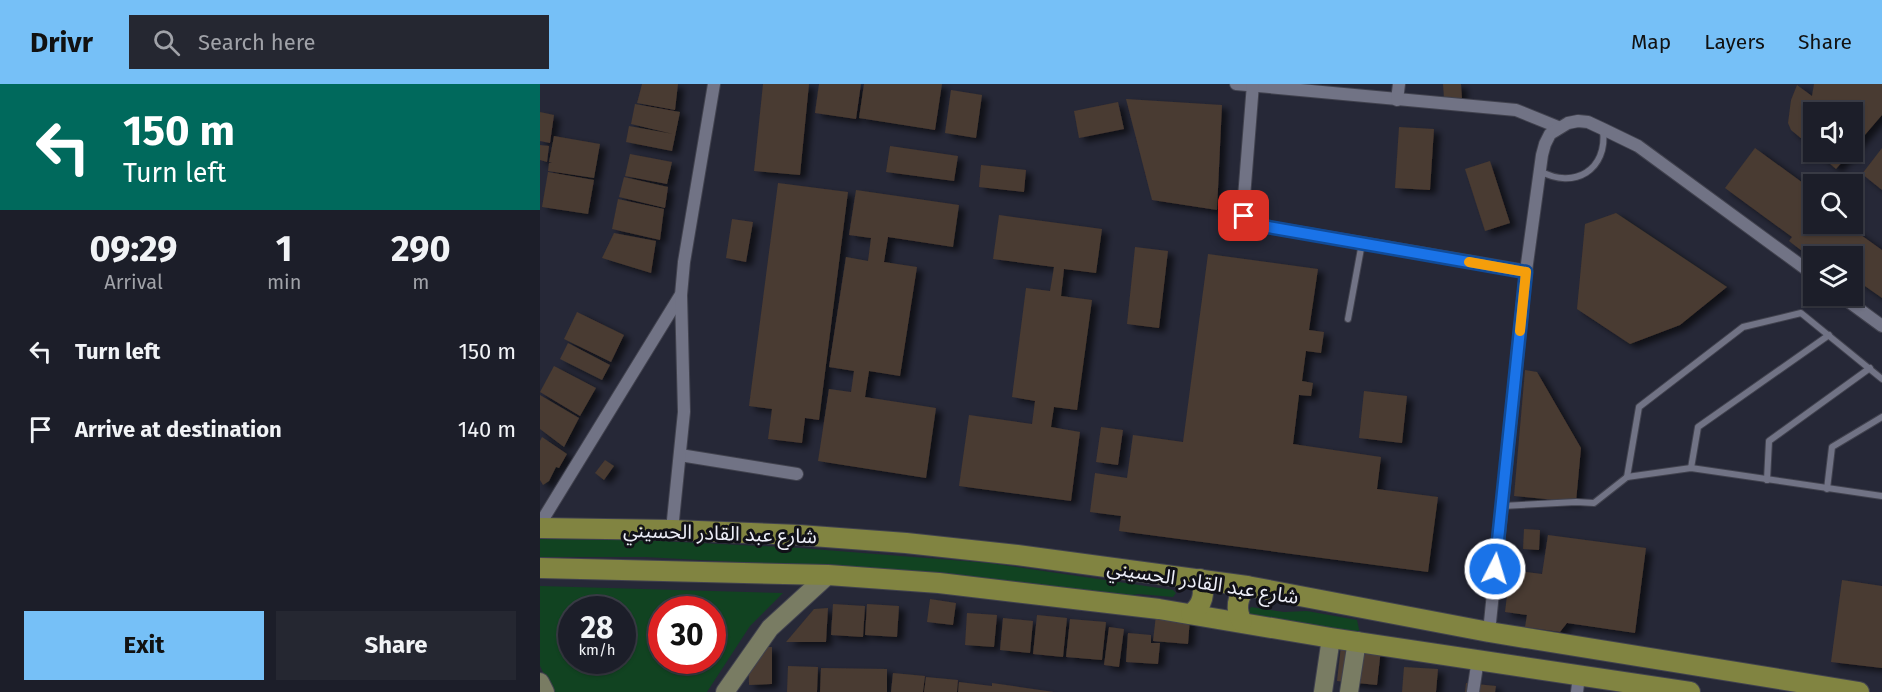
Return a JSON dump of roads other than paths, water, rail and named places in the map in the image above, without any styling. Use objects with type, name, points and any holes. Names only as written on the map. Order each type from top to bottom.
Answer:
[{"type":"main road","name":"شارع عبد القادر الحسيني","points":[[540,526],[799,535],[906,543],[1017,555],[1247,586],[1489,632],[1859,692]]},
{"type":"main road","name":"شارع عبد القادر الحسيني","points":[[540,568],[828,575],[939,583],[1159,609],[1331,638],[1478,659],[1578,684],[1680,691]]},
{"type":"main road","points":[[1191,614],[1200,606],[1204,596],[1200,579]]},
{"type":"main road","points":[[1242,622],[1238,603],[1242,591],[1247,586]]},
{"type":"street","points":[[672,530],[684,412],[681,295],[686,251],[714,84]]},
{"type":"street","points":[[1236,84],[1516,110],[1558,127]]},
{"type":"street","points":[[1397,100],[1399,84]]},
{"type":"street","points":[[1253,85],[1243,210],[1247,221],[1251,224],[1526,272]]},
{"type":"street","points":[[1489,632],[1526,272],[1540,170],[1545,144],[1550,134],[1558,127],[1578,121],[1588,122],[1638,146],[1803,267]]},
{"type":"street","points":[[540,526],[681,295]]},
{"type":"street","points":[[1855,306],[1882,326]]},
{"type":"street","points":[[680,455],[797,474]]},
{"type":"street","points":[[725,692],[770,628],[828,575]]},
{"type":"street","points":[[1323,692],[1331,638]]},
{"type":"street","points":[[1349,692],[1357,641]]},
{"type":"street","points":[[1473,692],[1478,659]]},
{"type":"street","points":[[540,682],[545,692]]},
{"type":"lane","points":[[1540,170],[1551,177],[1563,179],[1575,178],[1587,173],[1602,154],[1603,129]]},
{"type":"lane","points":[[1348,319],[1362,243]]},
{"type":"lane","points":[[1627,477],[1639,407],[1743,327],[1801,313],[1882,379]]},
{"type":"lane","points":[[1691,468],[1698,427],[1829,335]]},
{"type":"lane","points":[[1767,480],[1768,441],[1870,368]]},
{"type":"lane","points":[[1827,489],[1832,447],[1882,417]]},
{"type":"lane","points":[[1501,506],[1594,503],[1627,477],[1691,468],[1882,496]]}]
